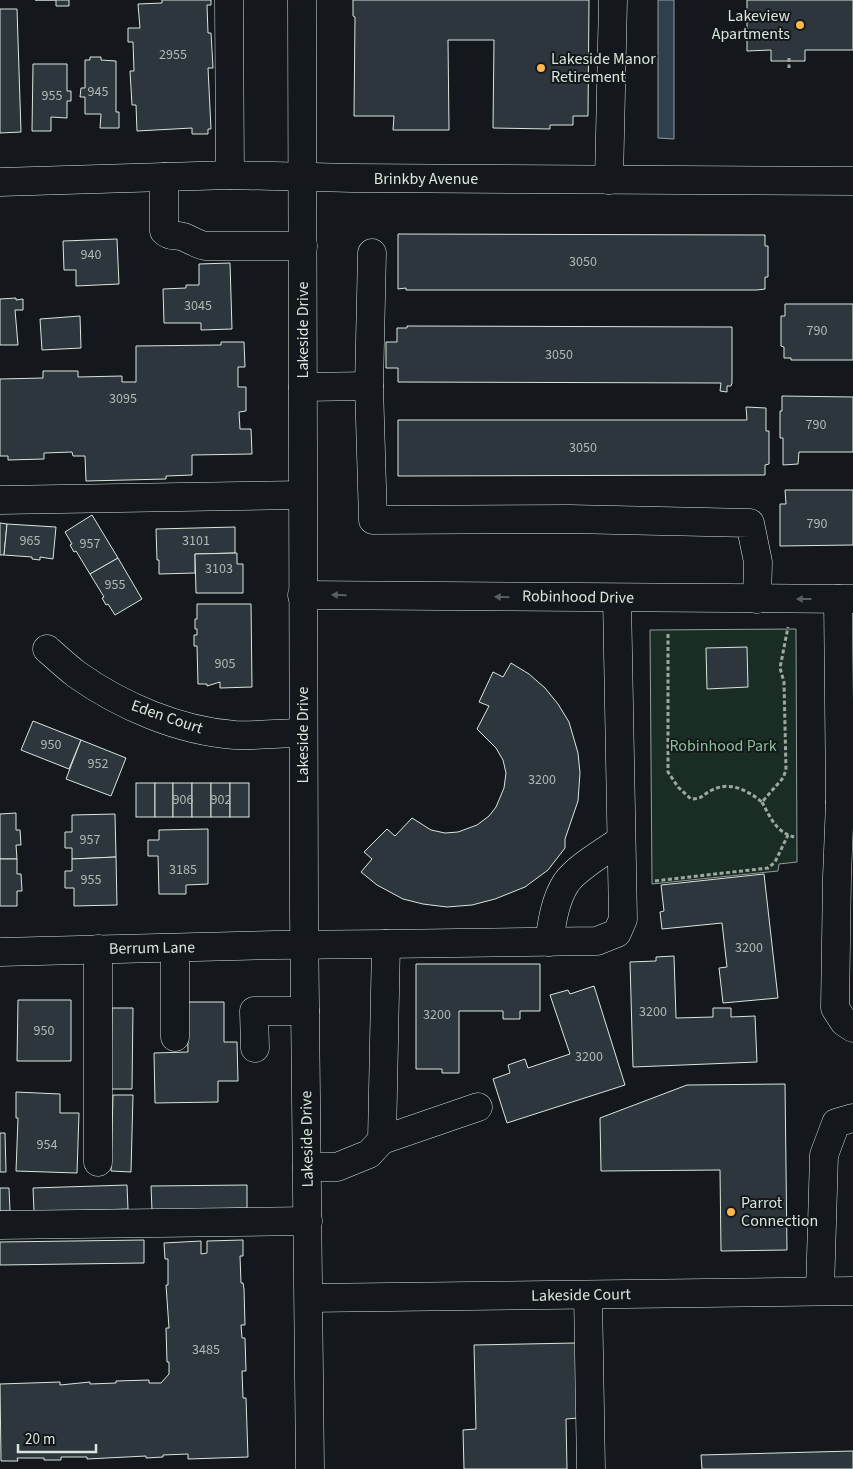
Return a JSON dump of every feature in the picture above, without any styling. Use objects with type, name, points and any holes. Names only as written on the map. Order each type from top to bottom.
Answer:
[{"type":"street","points":[[229,0],[230,175]]},
{"type":"street","name":"Lakeside Drive","points":[[302,0],[302,594],[310,1469]]},
{"type":"street","points":[[609,180],[613,0]]},
{"type":"street","name":"Brinkby Avenue","points":[[0,182],[230,175],[352,178],[853,181]]},
{"type":"street","points":[[164,177],[164,231],[169,236],[185,237],[196,244],[205,246],[303,246]]},
{"type":"street","points":[[372,253],[369,386],[373,520],[570,518],[750,523],[758,562],[757,599]]},
{"type":"street","points":[[303,387],[369,386]]},
{"type":"street","points":[[0,500],[302,495]]},
{"type":"street","name":"Robinhood Drive","points":[[302,594],[846,599]]},
{"type":"street","name":"Berrum Lane","points":[[0,952],[304,944],[597,941],[617,933],[623,919],[617,598]]},
{"type":"street","points":[[846,599],[839,656],[846,807],[837,877],[835,1008],[844,1022],[853,1028]]},
{"type":"street","name":"Eden Court","points":[[47,649],[76,674],[117,699],[154,716],[194,729],[235,735],[304,733]]},
{"type":"street","points":[[549,942],[552,916],[567,882],[586,864],[622,840]]},
{"type":"street","points":[[382,1140],[386,944]]},
{"type":"street","points":[[174,1037],[175,948]]},
{"type":"street","points":[[98,949],[98,1162]]},
{"type":"street","points":[[255,1048],[254,1011],[305,1011]]},
{"type":"street","points":[[307,1168],[337,1167],[370,1154],[382,1140],[478,1107]]},
{"type":"street","points":[[820,1291],[824,1155],[836,1123],[853,1118]]},
{"type":"street","points":[[0,1225],[308,1222]]},
{"type":"street","name":"Lakeside Court","points":[[309,1298],[853,1291]]},
{"type":"street","points":[[588,1295],[591,1469]]},
{"type":"path","points":[[789,58],[789,68]]},
{"type":"path","points":[[762,802],[783,778],[786,770],[784,682],[780,668],[788,627]]},
{"type":"path","points":[[668,634],[668,772],[678,787],[691,800],[699,799],[711,790],[724,786],[740,788],[750,793],[762,802],[774,824],[784,834],[794,837]]},
{"type":"path","points":[[655,881],[768,868],[774,862],[788,835]]},
{"type":"green space","name":"Robinhood Park","points":[[796,629],[797,862],[779,864],[778,871],[652,884],[650,630]]},
{"type":"water","points":[[658,0],[674,0],[674,139],[658,138]]},
{"type":"building","points":[[56,0],[69,0],[69,6],[56,6]]},
{"type":"building","points":[[162,0],[211,0],[211,5],[207,5],[208,33],[211,33],[213,68],[208,68],[211,129],[208,129],[208,134],[192,134],[192,128],[137,131],[136,105],[132,105],[130,71],[134,71],[133,42],[128,42],[128,28],[140,28],[138,4],[162,3]]},
{"type":"building","name":"Lakeside Manor Retirement","points":[[353,0],[589,0],[588,116],[573,116],[573,125],[550,125],[550,129],[493,128],[494,40],[448,40],[449,130],[393,130],[394,116],[354,116],[355,17],[353,16]]},
{"type":"building","name":"Lakeview Apartments","points":[[747,0],[853,0],[853,50],[805,50],[805,61],[771,61],[771,50],[747,51]]},
{"type":"building","points":[[0,9],[17,9],[21,132],[0,133]]},
{"type":"building","points":[[90,57],[101,57],[101,60],[116,61],[116,112],[119,112],[119,128],[100,128],[101,114],[85,114],[85,97],[80,97],[81,88],[85,88],[85,60],[90,60]]},
{"type":"building","points":[[33,64],[67,64],[67,91],[71,91],[71,101],[67,101],[67,118],[51,117],[51,131],[32,131]]},
{"type":"building","points":[[398,234],[765,235],[765,246],[768,246],[768,277],[765,277],[765,289],[757,290],[406,290],[406,288],[398,289]]},
{"type":"building","points":[[117,239],[119,284],[76,286],[76,270],[64,270],[63,241]]},
{"type":"building","points":[[230,263],[232,329],[201,330],[201,323],[164,323],[163,289],[186,288],[186,285],[199,285],[199,264]]},
{"type":"building","points":[[16,298],[16,300],[23,299],[23,310],[15,310],[18,345],[0,345],[0,299]]},
{"type":"building","points":[[785,304],[853,304],[853,360],[791,360],[791,358],[784,358],[784,347],[781,346],[781,316],[785,316]]},
{"type":"building","points":[[80,316],[81,348],[42,350],[40,319]]},
{"type":"building","points":[[407,326],[732,327],[732,383],[731,386],[727,386],[727,392],[720,391],[721,383],[398,382],[398,368],[386,368],[386,342],[397,342],[397,328],[407,328]]},
{"type":"building","points":[[221,342],[244,342],[245,367],[238,367],[238,387],[246,387],[246,411],[239,412],[240,429],[251,429],[252,454],[192,455],[192,475],[166,476],[166,479],[86,481],[85,456],[73,456],[72,452],[44,453],[44,459],[8,460],[8,456],[0,456],[0,379],[43,378],[43,371],[78,371],[78,377],[122,376],[122,382],[136,382],[136,346],[221,345]]},
{"type":"building","points":[[782,396],[853,397],[853,452],[799,452],[798,464],[783,465],[783,438],[780,438]]},
{"type":"building","points":[[746,407],[766,408],[766,431],[769,431],[769,464],[765,465],[765,475],[398,476],[398,420],[747,420]]},
{"type":"building","points":[[785,490],[853,490],[853,545],[780,546],[780,504],[786,504]]},
{"type":"building","points":[[92,515],[118,558],[90,574],[76,551],[74,552],[65,532]]},
{"type":"building","points":[[0,523],[7,524],[4,555],[0,555]]},
{"type":"building","points":[[7,524],[56,527],[53,559],[40,557],[40,560],[32,559],[32,557],[4,555]]},
{"type":"building","points":[[235,527],[235,553],[195,554],[195,573],[159,574],[156,529]]},
{"type":"building","points":[[237,553],[237,564],[243,564],[243,593],[196,593],[195,554]]},
{"type":"building","points":[[118,558],[142,599],[115,615],[108,604],[106,605],[102,598],[104,597],[90,574]]},
{"type":"building","points":[[197,604],[251,604],[252,687],[220,688],[220,682],[207,686],[207,684],[198,684],[197,646],[194,646],[194,635],[197,635],[195,619],[197,619]]},
{"type":"building","points":[[747,647],[748,687],[707,689],[706,648]]},
{"type":"building","points":[[511,663],[529,674],[545,688],[569,722],[578,753],[580,773],[578,801],[565,839],[565,848],[548,870],[525,887],[495,899],[472,905],[447,907],[403,899],[377,885],[361,872],[372,859],[364,852],[387,829],[395,836],[412,818],[431,830],[445,833],[458,832],[477,825],[489,816],[496,807],[504,788],[506,773],[503,760],[496,748],[477,729],[489,706],[479,702],[493,672],[503,677]]},
{"type":"building","points":[[33,721],[81,740],[69,769],[21,750]]},
{"type":"building","points":[[81,740],[126,758],[111,796],[66,779]]},
{"type":"building","points":[[136,783],[155,783],[155,817],[136,817]]},
{"type":"building","points":[[155,783],[173,783],[173,817],[155,817]]},
{"type":"building","points":[[173,783],[192,783],[192,817],[173,817]]},
{"type":"building","points":[[192,783],[211,783],[211,817],[192,817]]},
{"type":"building","points":[[211,783],[230,783],[230,817],[211,817]]},
{"type":"building","points":[[230,783],[249,783],[249,817],[230,817]]},
{"type":"building","points":[[16,813],[16,830],[20,830],[21,845],[16,845],[17,859],[0,859],[0,814]]},
{"type":"building","points":[[115,814],[116,857],[72,859],[72,848],[65,848],[65,832],[72,832],[72,815]]},
{"type":"building","points":[[208,829],[208,884],[186,885],[186,894],[159,894],[158,856],[148,856],[148,840],[159,840],[159,830]]},
{"type":"building","points":[[116,857],[117,905],[74,906],[74,888],[65,888],[65,871],[72,871],[72,859]]},
{"type":"building","points":[[0,859],[17,859],[17,874],[21,874],[22,891],[17,891],[17,906],[0,906]]},
{"type":"building","points":[[764,874],[778,998],[723,1003],[719,968],[727,967],[722,923],[662,929],[660,912],[664,911],[661,885]]},
{"type":"building","points":[[674,956],[676,1018],[713,1017],[713,1008],[731,1008],[731,1017],[755,1016],[757,1062],[633,1067],[630,962],[656,961],[656,957]]},
{"type":"building","points":[[416,964],[540,964],[540,1011],[520,1011],[520,1019],[503,1019],[503,1011],[459,1011],[459,1073],[442,1073],[442,1069],[416,1069]]},
{"type":"building","points":[[594,986],[625,1085],[507,1123],[493,1079],[510,1073],[508,1065],[525,1059],[528,1068],[570,1054],[550,995],[568,990],[570,994]]},
{"type":"building","points":[[18,1000],[71,1000],[71,1061],[17,1061]]},
{"type":"building","points":[[187,1002],[224,1002],[224,1042],[237,1042],[238,1081],[218,1081],[218,1102],[155,1103],[154,1053],[188,1052]]},
{"type":"building","points":[[112,1008],[133,1008],[132,1089],[111,1089]]},
{"type":"building","points":[[785,1084],[787,1250],[721,1251],[720,1170],[601,1171],[600,1118],[687,1085]]},
{"type":"building","points":[[16,1092],[60,1094],[60,1113],[79,1113],[77,1173],[16,1171],[18,1118],[16,1118]]},
{"type":"building","points":[[113,1095],[133,1095],[131,1172],[111,1171]]},
{"type":"building","points":[[0,1133],[5,1133],[6,1172],[0,1172]]},
{"type":"building","points":[[127,1185],[128,1209],[34,1212],[33,1188]]},
{"type":"building","points":[[247,1185],[247,1208],[152,1210],[151,1186]]},
{"type":"building","points":[[0,1188],[9,1188],[10,1211],[0,1211]]},
{"type":"building","points":[[144,1240],[144,1263],[0,1265],[0,1242]]},
{"type":"building","points":[[243,1240],[243,1256],[240,1256],[241,1283],[243,1283],[244,1289],[245,1325],[241,1325],[242,1338],[245,1338],[246,1371],[242,1371],[243,1398],[246,1398],[248,1457],[188,1459],[188,1454],[146,1458],[146,1456],[87,1459],[87,1457],[61,1457],[61,1460],[17,1458],[18,1461],[1,1461],[0,1384],[60,1382],[60,1385],[149,1380],[149,1383],[161,1383],[169,1374],[166,1328],[169,1328],[166,1285],[168,1285],[168,1259],[165,1259],[164,1243],[201,1241],[201,1254],[207,1253],[207,1241]]},
{"type":"building","points":[[576,1343],[578,1418],[566,1419],[567,1469],[464,1469],[463,1430],[476,1429],[474,1345]]},
{"type":"building","points":[[853,1451],[853,1469],[702,1469],[701,1455]]},
{"type":"place","name":"Lakeview Apartments","points":[[800,25]]},
{"type":"place","name":"Lakeside Manor Retirement","points":[[541,68]]},
{"type":"place","name":"Parrot Connection","points":[[731,1212]]}]
